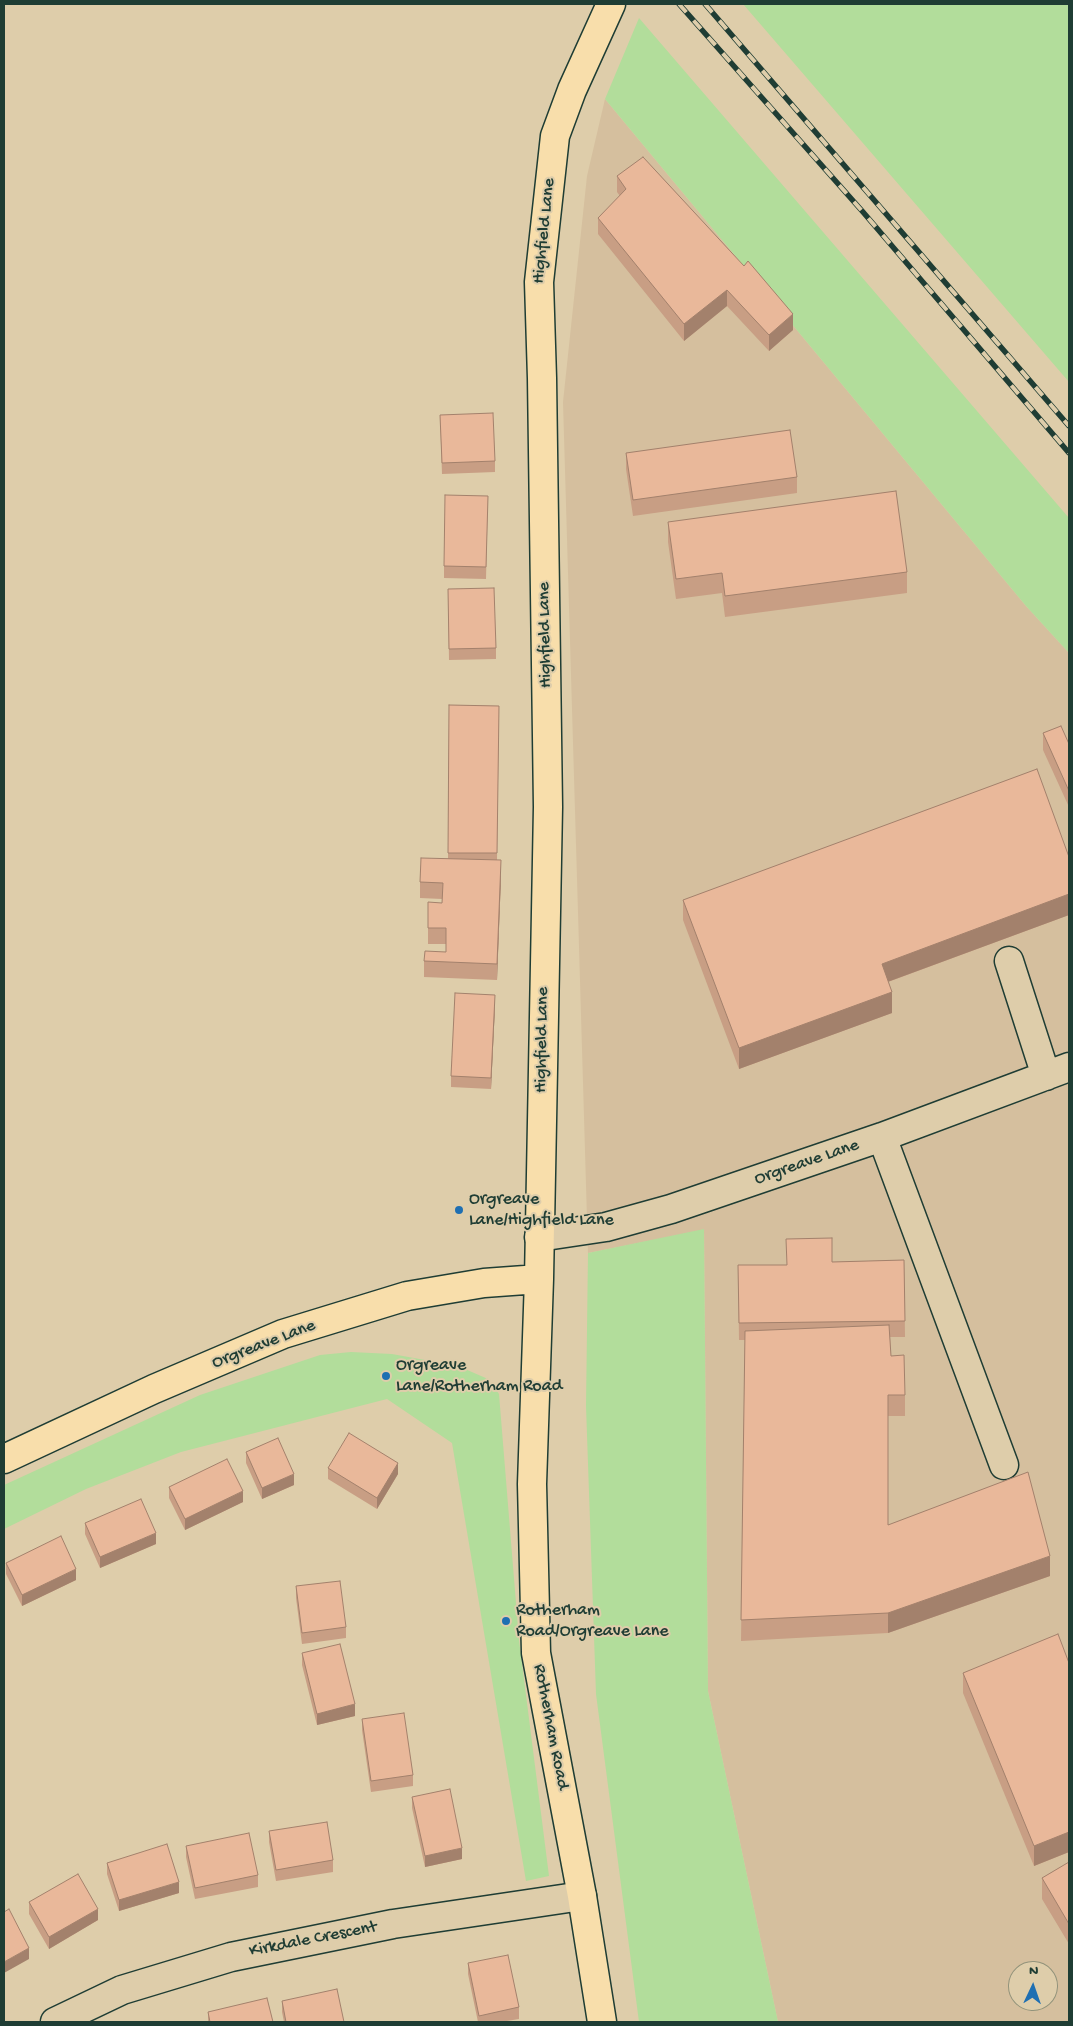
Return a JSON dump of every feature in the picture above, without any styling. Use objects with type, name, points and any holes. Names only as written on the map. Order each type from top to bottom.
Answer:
[{"type":"main road","name":"Highfield Lane","points":[[539,1279],[538,1237],[548,807],[539,282],[555,136],[572,90],[612,4]]},
{"type":"main road","name":"Orgreave Lane","points":[[4,1459],[154,1389],[283,1334],[407,1296],[484,1283],[539,1279]]},
{"type":"main road","name":"Rotherham Road","points":[[539,1279],[532,1484],[536,1653],[582,1896],[602,2022]]},
{"type":"street","points":[[1009,961],[1057,1071]]},
{"type":"street","name":"Orgreave Lane","points":[[538,1237],[606,1227],[671,1209],[882,1136],[1057,1071]]},
{"type":"street","points":[[882,1136],[1004,1465]]},
{"type":"street","name":"Kirkdale Crescent","points":[[55,2022],[122,1990],[231,1957],[393,1924],[582,1896]]},
{"type":"shaded area","points":[[605,99],[1026,606],[1069,653],[1069,2022],[778,2022],[708,1691],[704,1230],[588,1253],[563,402],[587,176]]},
{"type":"green space","points":[[743,4],[1069,4],[1069,382]]},
{"type":"green space","points":[[639,18],[1069,518],[1069,653],[1026,606],[605,99]]},
{"type":"green space","points":[[704,1229],[708,1691],[778,2022],[639,2022],[596,1694],[586,1406],[588,1253]]},
{"type":"green space","points":[[351,1352],[392,1354],[458,1366],[488,1379],[499,1394],[519,1640],[549,1876],[526,1881],[452,1443],[387,1399],[181,1452],[86,1489],[4,1529],[4,1485],[200,1395],[320,1355]]},
{"type":"building","points":[[643,157],[744,266],[748,261],[793,314],[769,335],[727,290],[684,324],[598,218],[626,189],[617,176]]},
{"type":"building","points":[[493,413],[495,461],[442,463],[440,415]]},
{"type":"building","points":[[790,430],[797,477],[633,500],[626,453]]},
{"type":"building","points":[[896,491],[907,572],[725,596],[722,573],[676,579],[668,522]]},
{"type":"building","points":[[445,495],[488,496],[486,567],[444,566]]},
{"type":"building","points":[[494,588],[496,648],[449,649],[448,589]]},
{"type":"building","points":[[449,705],[499,706],[497,853],[448,853]]},
{"type":"building","points":[[1061,726],[1069,744],[1069,791],[1043,733]]},
{"type":"building","points":[[1037,769],[1069,857],[1069,894],[882,964],[892,992],[739,1048],[683,900]]},
{"type":"building","points":[[421,858],[501,860],[497,964],[424,961],[425,951],[446,952],[446,928],[428,928],[428,902],[442,903],[443,883],[420,882]]},
{"type":"building","points":[[455,993],[495,995],[491,1078],[451,1076]]},
{"type":"building","points":[[832,1238],[832,1262],[904,1260],[905,1321],[739,1323],[738,1265],[787,1265],[786,1239]]},
{"type":"building","points":[[889,1325],[891,1356],[904,1355],[905,1395],[888,1395],[888,1525],[1028,1472],[1050,1556],[888,1613],[741,1620],[745,1331]]},
{"type":"building","points":[[349,1433],[398,1463],[377,1498],[328,1468]]},
{"type":"building","points":[[278,1438],[294,1474],[262,1488],[246,1452]]},
{"type":"building","points":[[227,1459],[243,1491],[185,1519],[169,1487]]},
{"type":"building","points":[[141,1499],[156,1533],[100,1557],[85,1523]]},
{"type":"building","points":[[61,1536],[76,1569],[22,1595],[6,1563]]},
{"type":"building","points":[[340,1581],[346,1627],[302,1633],[296,1586]]},
{"type":"building","points":[[1058,1634],[1069,1663],[1069,1832],[1034,1846],[963,1673]]},
{"type":"building","points":[[340,1644],[355,1704],[317,1714],[302,1653]]},
{"type":"building","points":[[404,1713],[413,1775],[371,1781],[362,1719]]},
{"type":"building","points":[[450,1789],[462,1848],[425,1856],[412,1797]]},
{"type":"building","points":[[327,1822],[333,1860],[276,1870],[269,1831]]},
{"type":"building","points":[[249,1833],[258,1875],[195,1888],[186,1846]]},
{"type":"building","points":[[167,1844],[179,1882],[119,1900],[107,1863]]},
{"type":"building","points":[[1069,1862],[1069,1924],[1042,1878]]},
{"type":"building","points":[[78,1874],[98,1909],[49,1937],[29,1902]]},
{"type":"building","points":[[9,1909],[29,1948],[4,1962],[4,1912]]},
{"type":"building","points":[[508,1955],[519,2007],[479,2016],[468,1963]]},
{"type":"building","points":[[337,1989],[344,2022],[286,2022],[282,2001]]},
{"type":"building","points":[[267,1998],[273,2022],[210,2022],[208,2012]]},
{"type":"railway","points":[[679,4],[863,212],[1069,453]]},
{"type":"railway","points":[[705,4],[1069,426]]},
{"type":"place","name":"Orgreave Lane/Highfield Lane","points":[[459,1210]]},
{"type":"place","name":"Orgreave Lane/Rotherham Road","points":[[386,1376]]},
{"type":"place","name":"Rotherham Road/Orgreave Lane","points":[[506,1621]]}]
